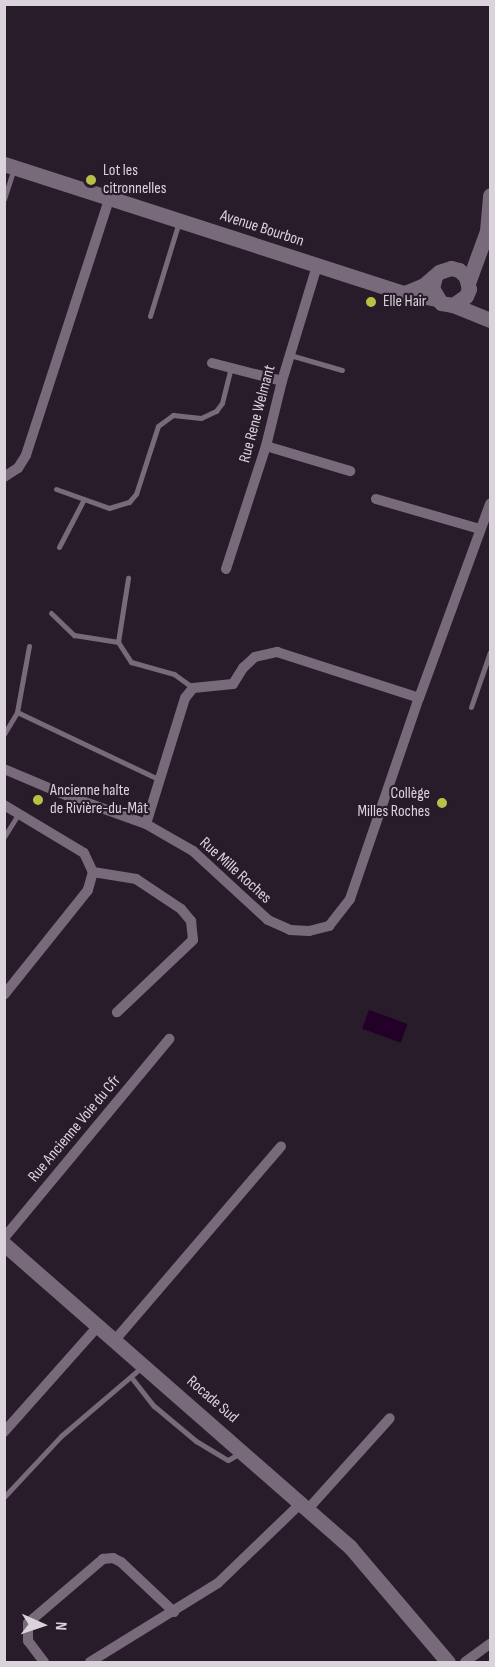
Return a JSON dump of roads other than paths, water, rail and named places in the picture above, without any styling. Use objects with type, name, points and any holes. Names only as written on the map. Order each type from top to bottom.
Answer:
[{"type":"street","name":"Avenue Bourbon","points":[[9,165],[317,266],[405,293],[437,299]]},
{"type":"street","points":[[453,305],[464,300],[482,248],[490,195]]},
{"type":"street","points":[[4,477],[18,468],[26,455],[110,197]]},
{"type":"street","points":[[455,269],[482,248]]},
{"type":"street","name":"Rue Rene Welmant","points":[[226,569],[266,446],[282,381],[317,266]]},
{"type":"street","points":[[405,293],[424,285],[444,269],[455,269],[462,272],[485,317]]},
{"type":"street","points":[[435,277],[432,288],[437,299],[485,317]]},
{"type":"street","points":[[212,363],[282,381]]},
{"type":"street","points":[[266,446],[350,471]]},
{"type":"street","points":[[376,500],[480,529]]},
{"type":"street","name":"Rue Mille Roches","points":[[4,769],[68,796],[146,824],[192,851],[268,920],[290,930],[309,931],[329,926],[350,899],[419,698],[480,529],[490,509]]},
{"type":"street","points":[[146,824],[185,698],[193,688],[233,684],[243,668],[255,657],[277,652],[419,698]]},
{"type":"street","points":[[4,805],[84,853],[93,872],[88,890],[4,994]]},
{"type":"street","points":[[93,872],[136,879],[181,909],[191,921],[193,940],[117,1012]]},
{"type":"street","name":"Rue Ancienne Voie du Cfr","points":[[4,1238],[169,1039]]},
{"type":"street","points":[[115,1340],[281,1146]]},
{"type":"street","name":"Rocade Sud","points":[[4,1244],[305,1506],[377,1576],[448,1662]]},
{"type":"street","points":[[4,1432],[98,1326]]},
{"type":"street","points":[[90,1662],[174,1612],[230,1574],[305,1506],[390,1418]]},
{"type":"street","points":[[44,1662],[28,1641],[28,1623],[103,1559],[113,1558],[121,1562],[174,1612]]},
{"type":"street","points":[[465,1662],[490,1644]]},
{"type":"lane","points":[[4,199],[9,165]]},
{"type":"lane","points":[[150,316],[179,221]]},
{"type":"lane","points":[[290,355],[342,370]]},
{"type":"lane","points":[[56,489],[109,508],[129,502],[136,495],[162,421],[173,415],[201,418],[216,411],[222,403],[231,368]]},
{"type":"lane","points":[[59,547],[84,499]]},
{"type":"lane","points":[[128,578],[118,642],[131,663],[174,674],[193,688]]},
{"type":"lane","points":[[51,613],[74,635],[118,642]]},
{"type":"lane","points":[[4,734],[18,712],[29,645]]},
{"type":"lane","points":[[471,706],[490,652]]},
{"type":"lane","points":[[18,712],[160,780]]},
{"type":"lane","points":[[4,837],[19,813]]},
{"type":"lane","points":[[4,1497],[62,1436],[145,1365]]},
{"type":"lane","points":[[131,1377],[154,1406],[218,1456],[228,1460],[242,1450]]},
{"type":"place","name":"Lot les citronnelles","points":[[91,180]]},
{"type":"place","name":"Elle Hair","points":[[371,302]]},
{"type":"place","name":"Ancienne halte de Rivière-du-Mât","points":[[38,800]]},
{"type":"place","name":"Collège Milles Roches","points":[[442,803]]}]
